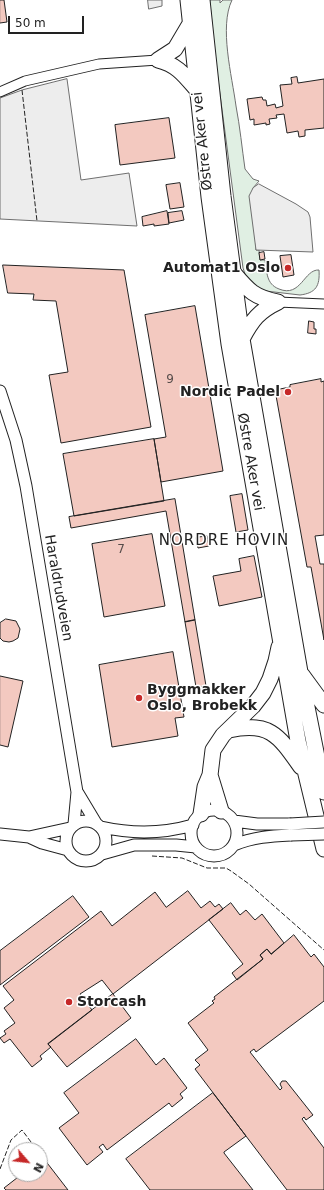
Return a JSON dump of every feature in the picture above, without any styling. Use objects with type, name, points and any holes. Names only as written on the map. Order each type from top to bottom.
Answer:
[{"type":"highway","name":"Østre Aker vei","points":[[188,0],[215,246],[229,344],[298,741],[312,773],[324,792]]},
{"type":"highway","name":"Østre Aker vei","points":[[202,0],[232,271],[242,339],[300,672],[312,773],[324,849]]},
{"type":"highway","points":[[158,60],[175,49],[191,22]]},
{"type":"highway","points":[[158,60],[168,62],[178,68],[198,91]]},
{"type":"highway","points":[[232,271],[253,294],[265,300],[278,302]]},
{"type":"highway","points":[[242,339],[251,322],[266,308],[278,302]]},
{"type":"highway","points":[[197,820],[205,787],[210,774],[212,750],[239,718],[259,699],[267,686],[276,661],[280,638]]},
{"type":"highway","points":[[300,672],[324,705]]},
{"type":"highway","points":[[229,730],[242,727],[256,727],[269,731],[312,773],[324,760]]},
{"type":"highway","points":[[210,774],[221,811]]},
{"type":"street","points":[[0,92],[25,81],[99,64],[158,60]]},
{"type":"street","points":[[278,302],[324,304]]},
{"type":"street","name":"Haraldrudveien","points":[[0,391],[16,440],[26,486],[77,792],[72,826]]},
{"type":"street","name":"Haraldrudveien","points":[[77,792],[99,825]]},
{"type":"street","points":[[29,837],[72,826],[85,820],[124,832],[168,831],[197,820],[210,810],[221,811],[234,821],[237,836],[234,845]]},
{"type":"street","points":[[196,848],[191,834],[197,820]]},
{"type":"street","points":[[234,821],[257,824],[324,822]]},
{"type":"street","points":[[72,826],[66,839],[68,850],[75,858],[84,861],[94,860],[105,850],[107,840],[104,831],[99,825]]},
{"type":"street","points":[[0,834],[29,837],[42,843],[68,850]]},
{"type":"street","points":[[102,854],[134,845],[176,845],[196,848],[206,855],[219,856],[225,854],[234,845],[245,840],[291,835],[324,834]]},
{"type":"green space","points":[[210,0],[220,0],[220,3],[223,0],[232,0],[228,11],[226,37],[245,169],[253,179],[259,181],[253,188],[256,250],[259,250],[260,260],[265,260],[269,281],[279,289],[286,291],[292,290],[314,271],[319,270],[319,280],[316,288],[305,294],[300,295],[257,290],[246,277],[243,268],[216,64]]},
{"type":"shaded area","points":[[148,0],[162,0],[162,6],[149,9]]},
{"type":"shaded area","points":[[67,79],[81,180],[129,173],[137,226],[0,219],[0,98],[22,90]]},
{"type":"shaded area","points":[[259,184],[308,212],[310,217],[313,252],[256,250],[249,196],[253,188]]},
{"type":"building","points":[[0,0],[4,0],[7,22],[0,23]]},
{"type":"building","points":[[297,77],[298,83],[324,79],[324,128],[305,130],[305,136],[299,137],[298,131],[287,133],[284,114],[276,115],[277,118],[269,119],[270,124],[266,125],[266,123],[254,125],[254,119],[250,120],[247,99],[262,97],[263,100],[266,100],[267,106],[275,104],[276,108],[283,106],[280,85],[292,84],[291,78]]},
{"type":"building","points":[[169,118],[175,158],[120,165],[115,125]]},
{"type":"building","points":[[180,183],[184,207],[170,209],[166,185]]},
{"type":"building","points":[[167,211],[169,224],[143,226],[142,217]]},
{"type":"building","points":[[182,211],[184,220],[169,223],[168,213]]},
{"type":"building","points":[[264,252],[265,259],[260,260],[259,253]]},
{"type":"building","points":[[291,255],[294,275],[283,277],[280,256]]},
{"type":"building","points":[[3,265],[124,270],[151,427],[61,443],[49,375],[68,372],[56,301],[33,300],[34,294],[8,293]]},
{"type":"building","points":[[195,306],[223,471],[161,482],[154,439],[166,437],[145,315]]},
{"type":"building","points":[[309,321],[314,322],[316,334],[308,333]]},
{"type":"building","points":[[321,379],[321,382],[324,381],[324,535],[315,536],[320,564],[324,564],[324,640],[311,567],[307,567],[275,390],[290,387],[290,385]]},
{"type":"building","points":[[154,439],[164,501],[74,516],[63,454]]},
{"type":"building","points":[[242,494],[248,530],[236,532],[230,496]]},
{"type":"building","points":[[175,499],[195,620],[185,622],[166,511],[71,528],[69,517]]},
{"type":"building","points":[[152,534],[165,606],[104,617],[92,544]]},
{"type":"building","points":[[207,536],[209,546],[198,548],[196,538]]},
{"type":"building","points":[[254,556],[262,597],[219,606],[213,576],[241,571],[239,559]]},
{"type":"building","points":[[6,619],[16,621],[20,629],[18,638],[9,642],[3,641],[0,638],[0,623]]},
{"type":"building","points":[[195,620],[206,686],[196,687],[185,622]]},
{"type":"building","points":[[173,652],[184,717],[175,718],[178,736],[112,747],[99,665]]},
{"type":"building","points":[[0,676],[23,681],[8,747],[0,745]]},
{"type":"building","points":[[188,891],[201,908],[210,901],[215,907],[219,904],[223,909],[113,994],[102,980],[80,994],[92,1010],[48,1044],[51,1047],[40,1056],[42,1059],[32,1067],[10,1039],[4,1043],[0,1038],[6,1034],[4,1031],[15,1023],[4,1008],[14,1000],[3,986],[101,911],[112,926],[155,892],[166,907]]},
{"type":"building","points":[[73,896],[89,917],[0,985],[0,951]]},
{"type":"building","points":[[231,903],[240,915],[246,910],[255,920],[262,914],[284,943],[271,954],[267,949],[260,955],[263,959],[237,980],[232,973],[243,964],[209,920]]},
{"type":"building","points":[[294,935],[311,957],[314,954],[324,967],[324,1001],[256,1052],[254,1049],[250,1052],[280,1090],[282,1088],[280,1084],[282,1081],[286,1081],[313,1115],[306,1120],[304,1117],[302,1119],[324,1148],[324,1190],[287,1190],[195,1069],[200,1065],[195,1060],[208,1050],[188,1023],[214,1003],[212,1001],[215,999],[214,997],[263,959],[260,955],[267,949],[271,954]]},
{"type":"building","points":[[113,994],[131,1018],[67,1067],[48,1044]]},
{"type":"building","points":[[136,1039],[156,1065],[164,1058],[187,1088],[180,1094],[183,1098],[172,1107],[169,1103],[107,1150],[103,1144],[99,1147],[103,1152],[87,1165],[59,1128],[79,1113],[64,1093]]},
{"type":"building","points":[[213,1093],[246,1136],[224,1153],[253,1190],[150,1190],[126,1159]]},
{"type":"building","points":[[48,1164],[68,1190],[6,1190],[4,1188],[12,1182],[48,1182]]},
{"type":"fence","points":[[22,90],[37,221]]},
{"type":"fence","points":[[152,856],[182,858],[207,868],[226,868],[249,884],[324,950]]},
{"type":"fence","points":[[10,1142],[22,1130],[31,1142]]},
{"type":"fence","points":[[0,1169],[8,1148]]},
{"type":"place","name":"Automat1 Oslo","points":[[288,268]]},
{"type":"place","name":"Nordic Padel","points":[[288,392]]},
{"type":"place","name":"Byggmakker Oslo, Brobekk","points":[[139,698]]},
{"type":"place","name":"Storcash","points":[[69,1002]]},
{"type":"district","name":"NORDRE HOVIN","points":[[224,541]]}]
